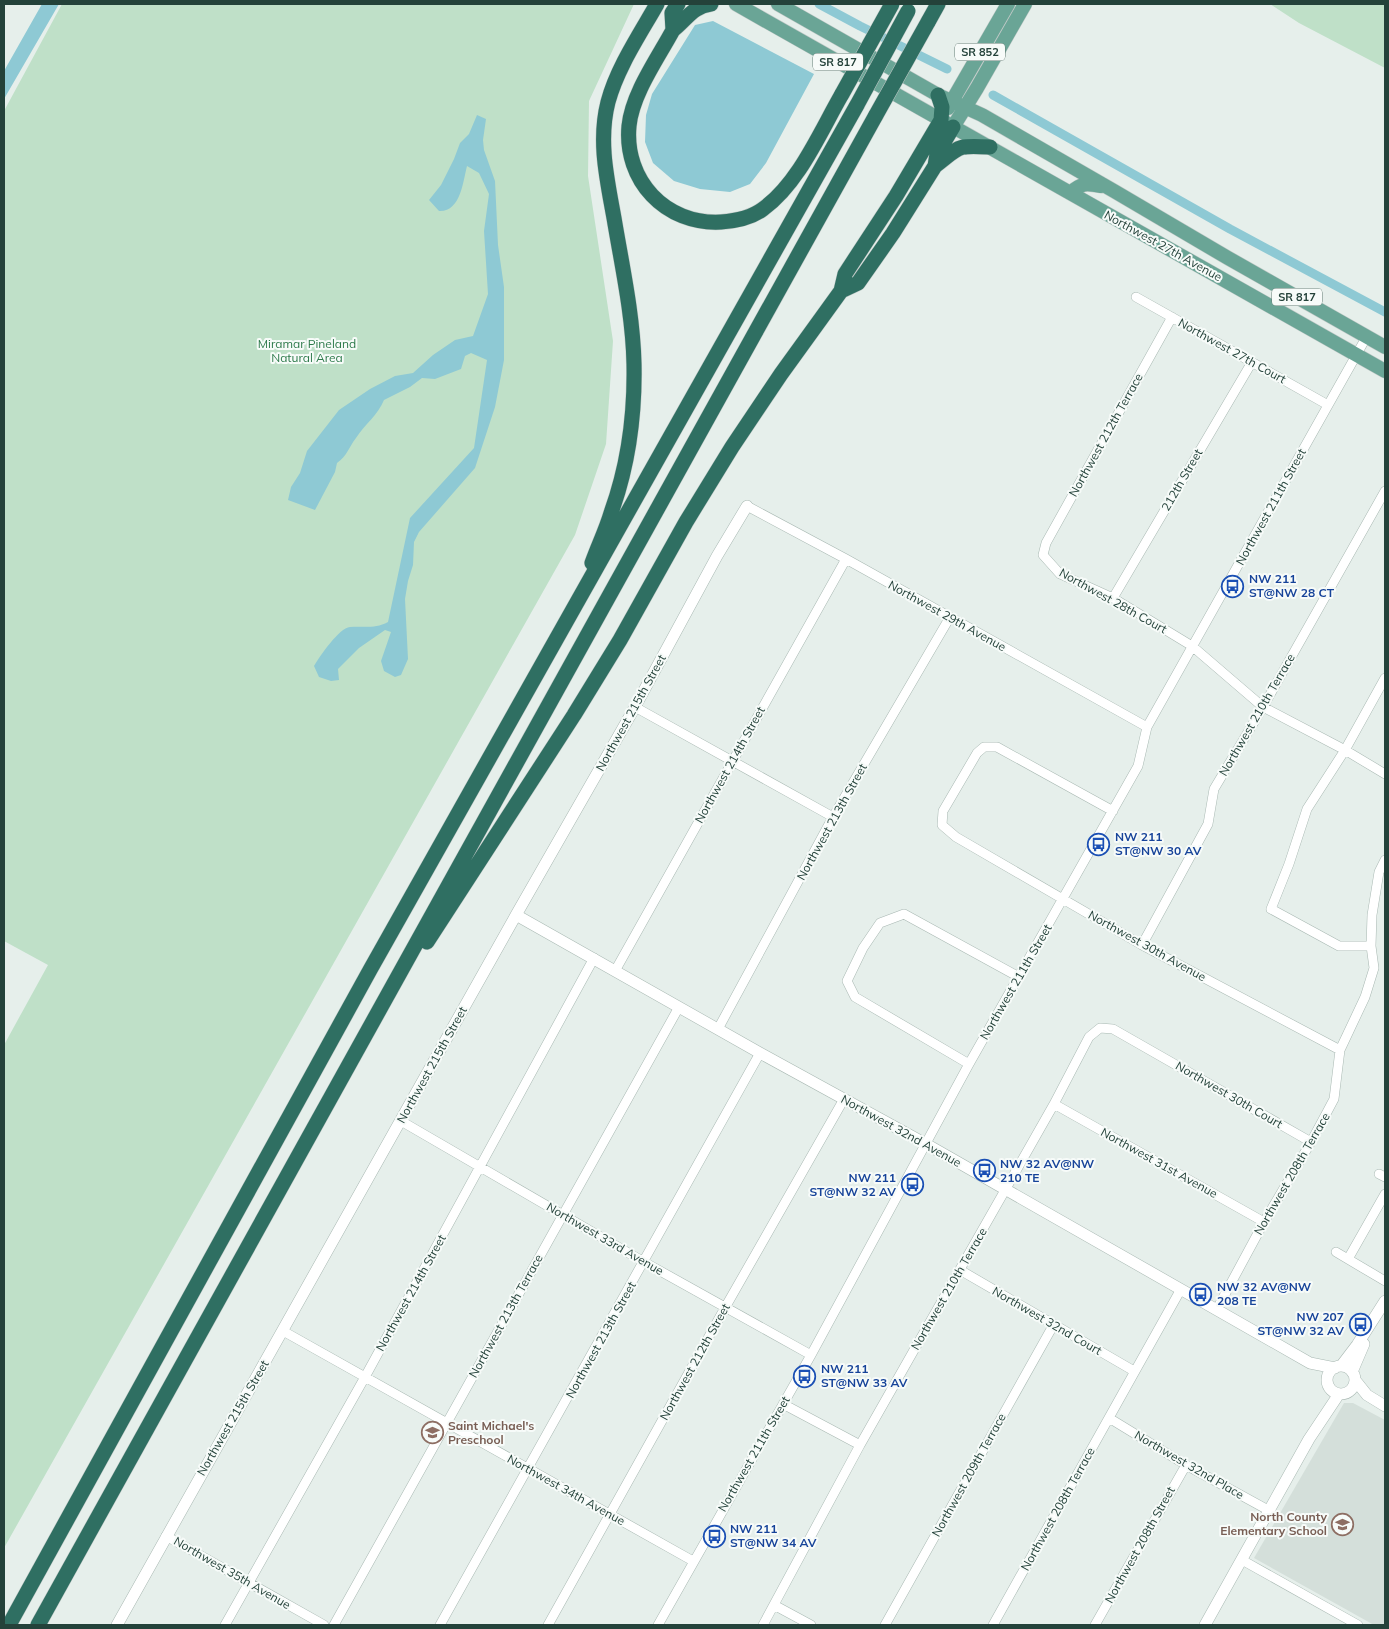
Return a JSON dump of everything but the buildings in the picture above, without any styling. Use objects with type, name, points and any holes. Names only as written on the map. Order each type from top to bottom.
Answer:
[{"type":"highway","points":[[580,597],[620,487],[627,455],[632,416],[634,365],[632,334],[628,296],[604,155],[604,127],[608,102],[614,85],[657,4]]},
{"type":"highway","points":[[673,30],[672,13],[678,4]]},
{"type":"highway","points":[[711,4],[695,10],[673,30],[636,98],[629,125],[629,139],[634,167],[644,187],[666,208],[685,217],[711,223],[736,221],[762,210],[783,192],[798,172],[892,4]]},
{"type":"highway","points":[[38,1625],[938,4]]},
{"type":"highway","points":[[9,1625],[370,970],[910,8]]},
{"type":"highway","points":[[935,166],[947,123],[938,95]]},
{"type":"highway","points":[[401,971],[428,941],[527,790],[620,640],[686,522],[720,467],[768,392],[841,291],[844,274],[947,123]]},
{"type":"highway","points":[[841,291],[858,283],[862,278],[935,166],[953,151],[960,148],[968,146],[990,147]]},
{"type":"main road","name":"SR 817","points":[[736,4],[947,123]]},
{"type":"main road","name":"SR 817","points":[[778,4],[938,95],[959,104]]},
{"type":"main road","name":"SR 852","points":[[959,104],[1008,4]]},
{"type":"main road","name":"SR 852","points":[[947,123],[1025,4]]},
{"type":"main road","name":"Northwest 27th Avenue","points":[[959,104],[1385,347]]},
{"type":"main road","name":"Northwest 27th Avenue","points":[[947,123],[1385,371]]},
{"type":"main road","points":[[1070,194],[1080,185],[1088,183],[1109,188]]},
{"type":"main road","points":[[1200,266],[1212,265],[1228,258],[1229,270],[1235,287]]},
{"type":"street","name":"Northwest 27th Court","points":[[1136,297],[1328,405]]},
{"type":"street","name":"Northwest 212th Terrace","points":[[1044,555],[1046,543],[1172,317]]},
{"type":"street","name":"Northwest 211th Street","points":[[658,1625],[811,1354],[969,1064],[1138,766],[1147,727],[1367,336]]},
{"type":"street","name":"212th Street","points":[[1113,598],[1252,362]]},
{"type":"street","name":"Northwest 210th Terrace","points":[[1142,945],[1208,824],[1214,789],[1263,707],[1385,491]]},
{"type":"street","name":"Northwest 29th Avenue","points":[[747,506],[1147,727]]},
{"type":"street","name":"Northwest 215th Street","points":[[117,1625],[635,707],[717,556],[747,506]]},
{"type":"street","name":"Northwest 28th Court","points":[[1044,555],[1060,574],[1113,598],[1192,646],[1263,707],[1345,750],[1385,774]]},
{"type":"street","name":"Northwest 214th Street","points":[[615,971],[846,559]]},
{"type":"street","name":"Northwest 213th Street","points":[[718,1029],[833,818],[950,618]]},
{"type":"street","points":[[1371,946],[1339,946],[1271,909],[1289,864],[1307,809],[1345,750],[1385,678]]},
{"type":"street","points":[[635,707],[833,818]]},
{"type":"street","name":"Northwest 30th Avenue","points":[[1113,811],[997,747],[984,747],[977,753],[943,811],[942,825],[956,838],[1142,945],[1340,1050]]},
{"type":"street","name":"Northwest 208th Terrace","points":[[1217,1309],[1264,1222],[1312,1142],[1334,1099],[1340,1050],[1365,997],[1374,968],[1371,946],[1372,915],[1379,872],[1385,860]]},
{"type":"street","points":[[969,1064],[855,998],[847,981],[863,948],[880,923],[904,914],[1019,977]]},
{"type":"street","name":"Northwest 32nd Avenue","points":[[516,915],[1181,1288],[1310,1363],[1336,1389]]},
{"type":"street","name":"Northwest 214th Street","points":[[225,1625],[365,1377],[594,958]]},
{"type":"street","name":"Northwest 213th Terrace","points":[[334,1625],[679,1007]]},
{"type":"street","name":"Northwest 210th Terrace","points":[[763,1625],[860,1445],[1054,1104],[1089,1037],[1100,1028],[1113,1029],[1147,1048]]},
{"type":"street","name":"Northwest 30th Court","points":[[1147,1048],[1312,1142]]},
{"type":"street","name":"Northwest 213th Street","points":[[440,1625],[760,1053]]},
{"type":"street","name":"Northwest 212th Street","points":[[548,1625],[726,1306],[844,1100]]},
{"type":"street","name":"Northwest 31st Avenue","points":[[1054,1104],[1264,1222]]},
{"type":"street","name":"Northwest 33rd Avenue","points":[[400,1121],[644,1262],[811,1354]]},
{"type":"street","points":[[1348,1259],[1385,1194]]},
{"type":"street","points":[[1336,1252],[1385,1281]]},
{"type":"street","name":"Northwest 32nd Court","points":[[960,1270],[1134,1372]]},
{"type":"street","name":"Northwest 208th Terrace","points":[[993,1625],[1181,1288]]},
{"type":"street","points":[[1336,1389],[1329,1374],[1338,1367],[1376,1318],[1385,1302]]},
{"type":"street","points":[[1336,1389],[1353,1388],[1354,1376],[1376,1318]]},
{"type":"street","name":"Northwest 209th Terrace","points":[[885,1625],[1054,1324]]},
{"type":"street","name":"Northwest 34th Avenue","points":[[283,1331],[693,1561]]},
{"type":"street","name":"Northwest 32nd Avenue","points":[[1310,1363],[1338,1367]]},
{"type":"street","points":[[1338,1367],[1347,1368],[1367,1395]]},
{"type":"street","points":[[1336,1389],[1367,1395],[1385,1406]]},
{"type":"street","points":[[1205,1625],[1270,1511],[1336,1389]]},
{"type":"street","points":[[783,1404],[860,1445]]},
{"type":"street","name":"Northwest 32nd Place","points":[[1109,1418],[1186,1465],[1270,1511]]},
{"type":"street","name":"Northwest 208th Street","points":[[1095,1625],[1186,1465]]},
{"type":"street","name":"Northwest 35th Avenue","points":[[166,1536],[324,1625]]},
{"type":"street","points":[[1242,1560],[1358,1625]]},
{"type":"street","points":[[774,1605],[811,1625]]},
{"type":"shaded area","points":[[1344,1403],[1353,1403],[1385,1420],[1385,1625],[1374,1625],[1254,1558]]},
{"type":"green space","name":"Miramar Pineland Natural Area","points":[[62,4],[634,4],[589,101],[588,176],[613,341],[606,444],[575,535],[4,1548],[4,1045],[48,965],[4,941],[4,111]]},
{"type":"green space","points":[[1270,4],[1385,4],[1385,68],[1299,23]]},
{"type":"water","points":[[42,4],[59,4],[4,99],[4,71]]},
{"type":"water","points":[[713,21],[814,74],[766,163],[750,184],[730,192],[700,189],[674,181],[653,163],[645,142],[646,115],[652,94],[695,25]]},
{"type":"water","points":[[477,115],[486,119],[483,140],[484,150],[495,181],[498,245],[504,287],[504,360],[495,407],[475,468],[419,532],[414,542],[413,565],[405,599],[408,659],[401,675],[395,677],[384,671],[381,661],[391,632],[385,630],[359,648],[338,669],[339,680],[331,681],[319,677],[314,666],[330,643],[346,629],[350,627],[374,626],[388,622],[410,518],[474,448],[487,360],[471,353],[465,356],[461,369],[435,379],[422,378],[410,387],[384,400],[346,454],[337,463],[335,472],[315,510],[288,500],[291,487],[300,473],[307,451],[339,410],[370,389],[395,376],[413,373],[433,355],[455,340],[473,336],[488,294],[484,231],[489,194],[479,173],[467,166],[460,194],[452,206],[446,210],[439,211],[429,200],[441,185],[460,143],[469,134]]},
{"type":"waterway","points":[[819,4],[947,69]]},
{"type":"waterway","points":[[993,95],[1230,229],[1385,312]]},
{"type":"place","name":"NW 211 ST@NW 28 CT","points":[[1233,586]]},
{"type":"place","name":"NW 211 ST@NW 30 AV","points":[[1099,844]]},
{"type":"place","name":"NW 32 AV@NW 210 TE","points":[[984,1171]]},
{"type":"place","name":"NW 211 ST@NW 32 AV","points":[[912,1185]]},
{"type":"place","name":"NW 32 AV@NW 208 TE","points":[[1201,1294]]},
{"type":"place","name":"NW 207 ST@NW 32 AV","points":[[1360,1324]]},
{"type":"place","name":"NW 211 ST@NW 33 AV","points":[[805,1376]]},
{"type":"place","name":"Saint Michael's Preschool","points":[[432,1433]]},
{"type":"place","name":"North County Elementary School","points":[[1343,1524]]},
{"type":"place","name":"NW 211 ST@NW 34 AV","points":[[714,1536]]}]
